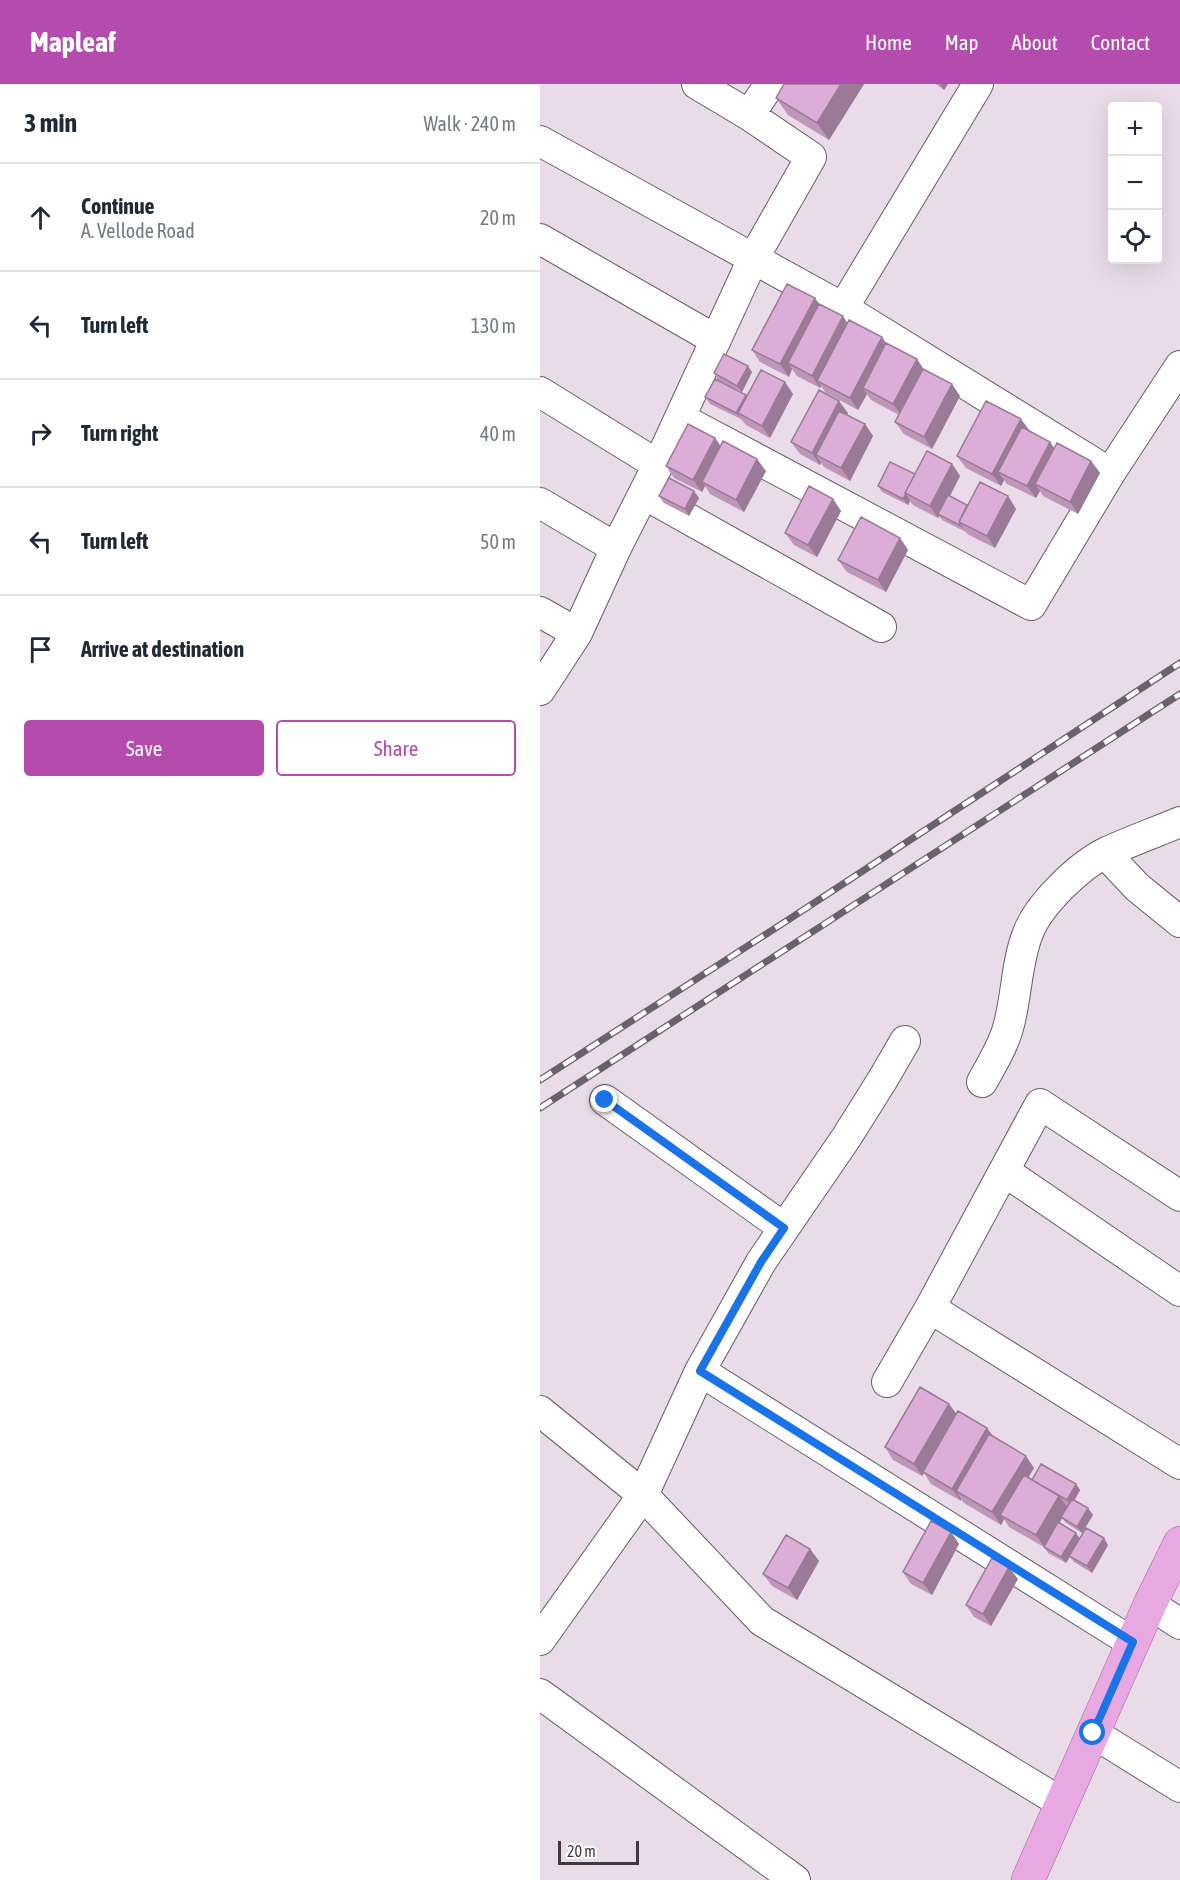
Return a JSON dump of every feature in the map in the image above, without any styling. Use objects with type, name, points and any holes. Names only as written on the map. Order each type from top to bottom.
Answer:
[{"type":"main road","points":[[1033,1878],[1062,1803],[1150,1604],[1180,1543]]},
{"type":"street","points":[[540,690],[577,633],[753,259],[811,157],[749,115],[697,84]]},
{"type":"street","points":[[749,115],[770,84]]},
{"type":"street","points":[[843,308],[978,84]]},
{"type":"street","points":[[540,141],[843,308],[1110,472]]},
{"type":"street","points":[[540,239],[716,339]]},
{"type":"street","points":[[680,418],[1031,605],[1110,472],[1180,366]]},
{"type":"street","points":[[540,392],[658,465]]},
{"type":"street","points":[[644,494],[881,627]]},
{"type":"street","points":[[540,503],[616,548]]},
{"type":"street","points":[[540,612],[577,633]]},
{"type":"street","points":[[982,1082],[1008,1028],[1021,958],[1028,932],[1039,911],[1064,883],[1105,853],[1180,822]]},
{"type":"street","points":[[1105,853],[1137,887],[1180,922]]},
{"type":"street","points":[[540,1640],[643,1495],[700,1371],[761,1262],[884,1079],[905,1041]]},
{"type":"street","points":[[605,1100],[784,1228]]},
{"type":"street","points":[[887,1383],[1040,1104],[1180,1196]]},
{"type":"street","points":[[1004,1171],[1180,1291]]},
{"type":"street","points":[[930,1308],[1180,1464]]},
{"type":"street","points":[[700,1371],[1133,1642]]},
{"type":"street","points":[[540,1411],[643,1495],[762,1621],[1062,1803]]},
{"type":"street","points":[[1150,1604],[1180,1624]]},
{"type":"street","points":[[540,1694],[795,1880]]},
{"type":"street","points":[[1093,1733],[1180,1787]]},
{"type":"building","points":[[784,84],[841,84],[817,123],[776,98]]},
{"type":"building","points":[[787,284],[815,298],[780,364],[752,350]]},
{"type":"building","points":[[819,304],[843,316],[812,376],[788,363]]},
{"type":"building","points":[[849,320],[882,337],[850,398],[817,381]]},
{"type":"building","points":[[886,343],[917,359],[893,404],[863,388]]},
{"type":"building","points":[[724,354],[748,366],[737,386],[714,373]]},
{"type":"building","points":[[923,369],[952,384],[924,437],[895,422]]},
{"type":"building","points":[[761,370],[785,382],[762,426],[738,413]]},
{"type":"building","points":[[715,379],[746,395],[736,413],[705,397]]},
{"type":"building","points":[[819,390],[839,401],[812,453],[791,442]]},
{"type":"building","points":[[986,401],[1021,419],[992,474],[957,456]]},
{"type":"building","points":[[839,411],[865,424],[841,468],[816,455]]},
{"type":"building","points":[[688,424],[715,438],[693,480],[666,466]]},
{"type":"building","points":[[1022,427],[1050,442],[1027,486],[998,472]]},
{"type":"building","points":[[723,441],[757,459],[736,500],[702,482]]},
{"type":"building","points":[[1057,443],[1091,461],[1070,502],[1035,484]]},
{"type":"building","points":[[927,451],[952,464],[930,506],[905,493]]},
{"type":"building","points":[[890,462],[915,474],[903,499],[878,486]]},
{"type":"building","points":[[669,478],[694,491],[685,509],[659,496]]},
{"type":"building","points":[[980,482],[1008,496],[987,536],[959,522]]},
{"type":"building","points":[[809,486],[833,499],[808,545],[785,533]]},
{"type":"building","points":[[948,495],[967,505],[959,522],[961,526],[938,514]]},
{"type":"building","points":[[861,517],[900,538],[878,580],[838,560]]},
{"type":"building","points":[[920,1387],[949,1404],[914,1464],[885,1447]]},
{"type":"building","points":[[958,1411],[987,1428],[952,1489],[923,1472]]},
{"type":"building","points":[[989,1434],[1026,1456],[992,1512],[956,1491]]},
{"type":"building","points":[[1041,1464],[1076,1484],[1067,1500],[1032,1480]]},
{"type":"building","points":[[1024,1475],[1059,1496],[1036,1535],[1000,1515]]},
{"type":"building","points":[[1072,1499],[1088,1508],[1077,1527],[1061,1517]]},
{"type":"building","points":[[931,1521],[951,1532],[923,1583],[903,1572]]},
{"type":"building","points":[[1058,1522],[1076,1533],[1061,1557],[1044,1547]]},
{"type":"building","points":[[1086,1528],[1104,1538],[1087,1566],[1069,1556]]},
{"type":"building","points":[[786,1535],[810,1549],[788,1588],[763,1574]]},
{"type":"building","points":[[992,1558],[1009,1567],[983,1614],[966,1605]]},
{"type":"railway","points":[[540,1080],[1180,663]]},
{"type":"railway","points":[[540,1108],[1180,694]]},
{"type":"route","points":[[605,1100],[784,1228],[761,1262],[700,1371],[1133,1642],[1093,1733]]}]
